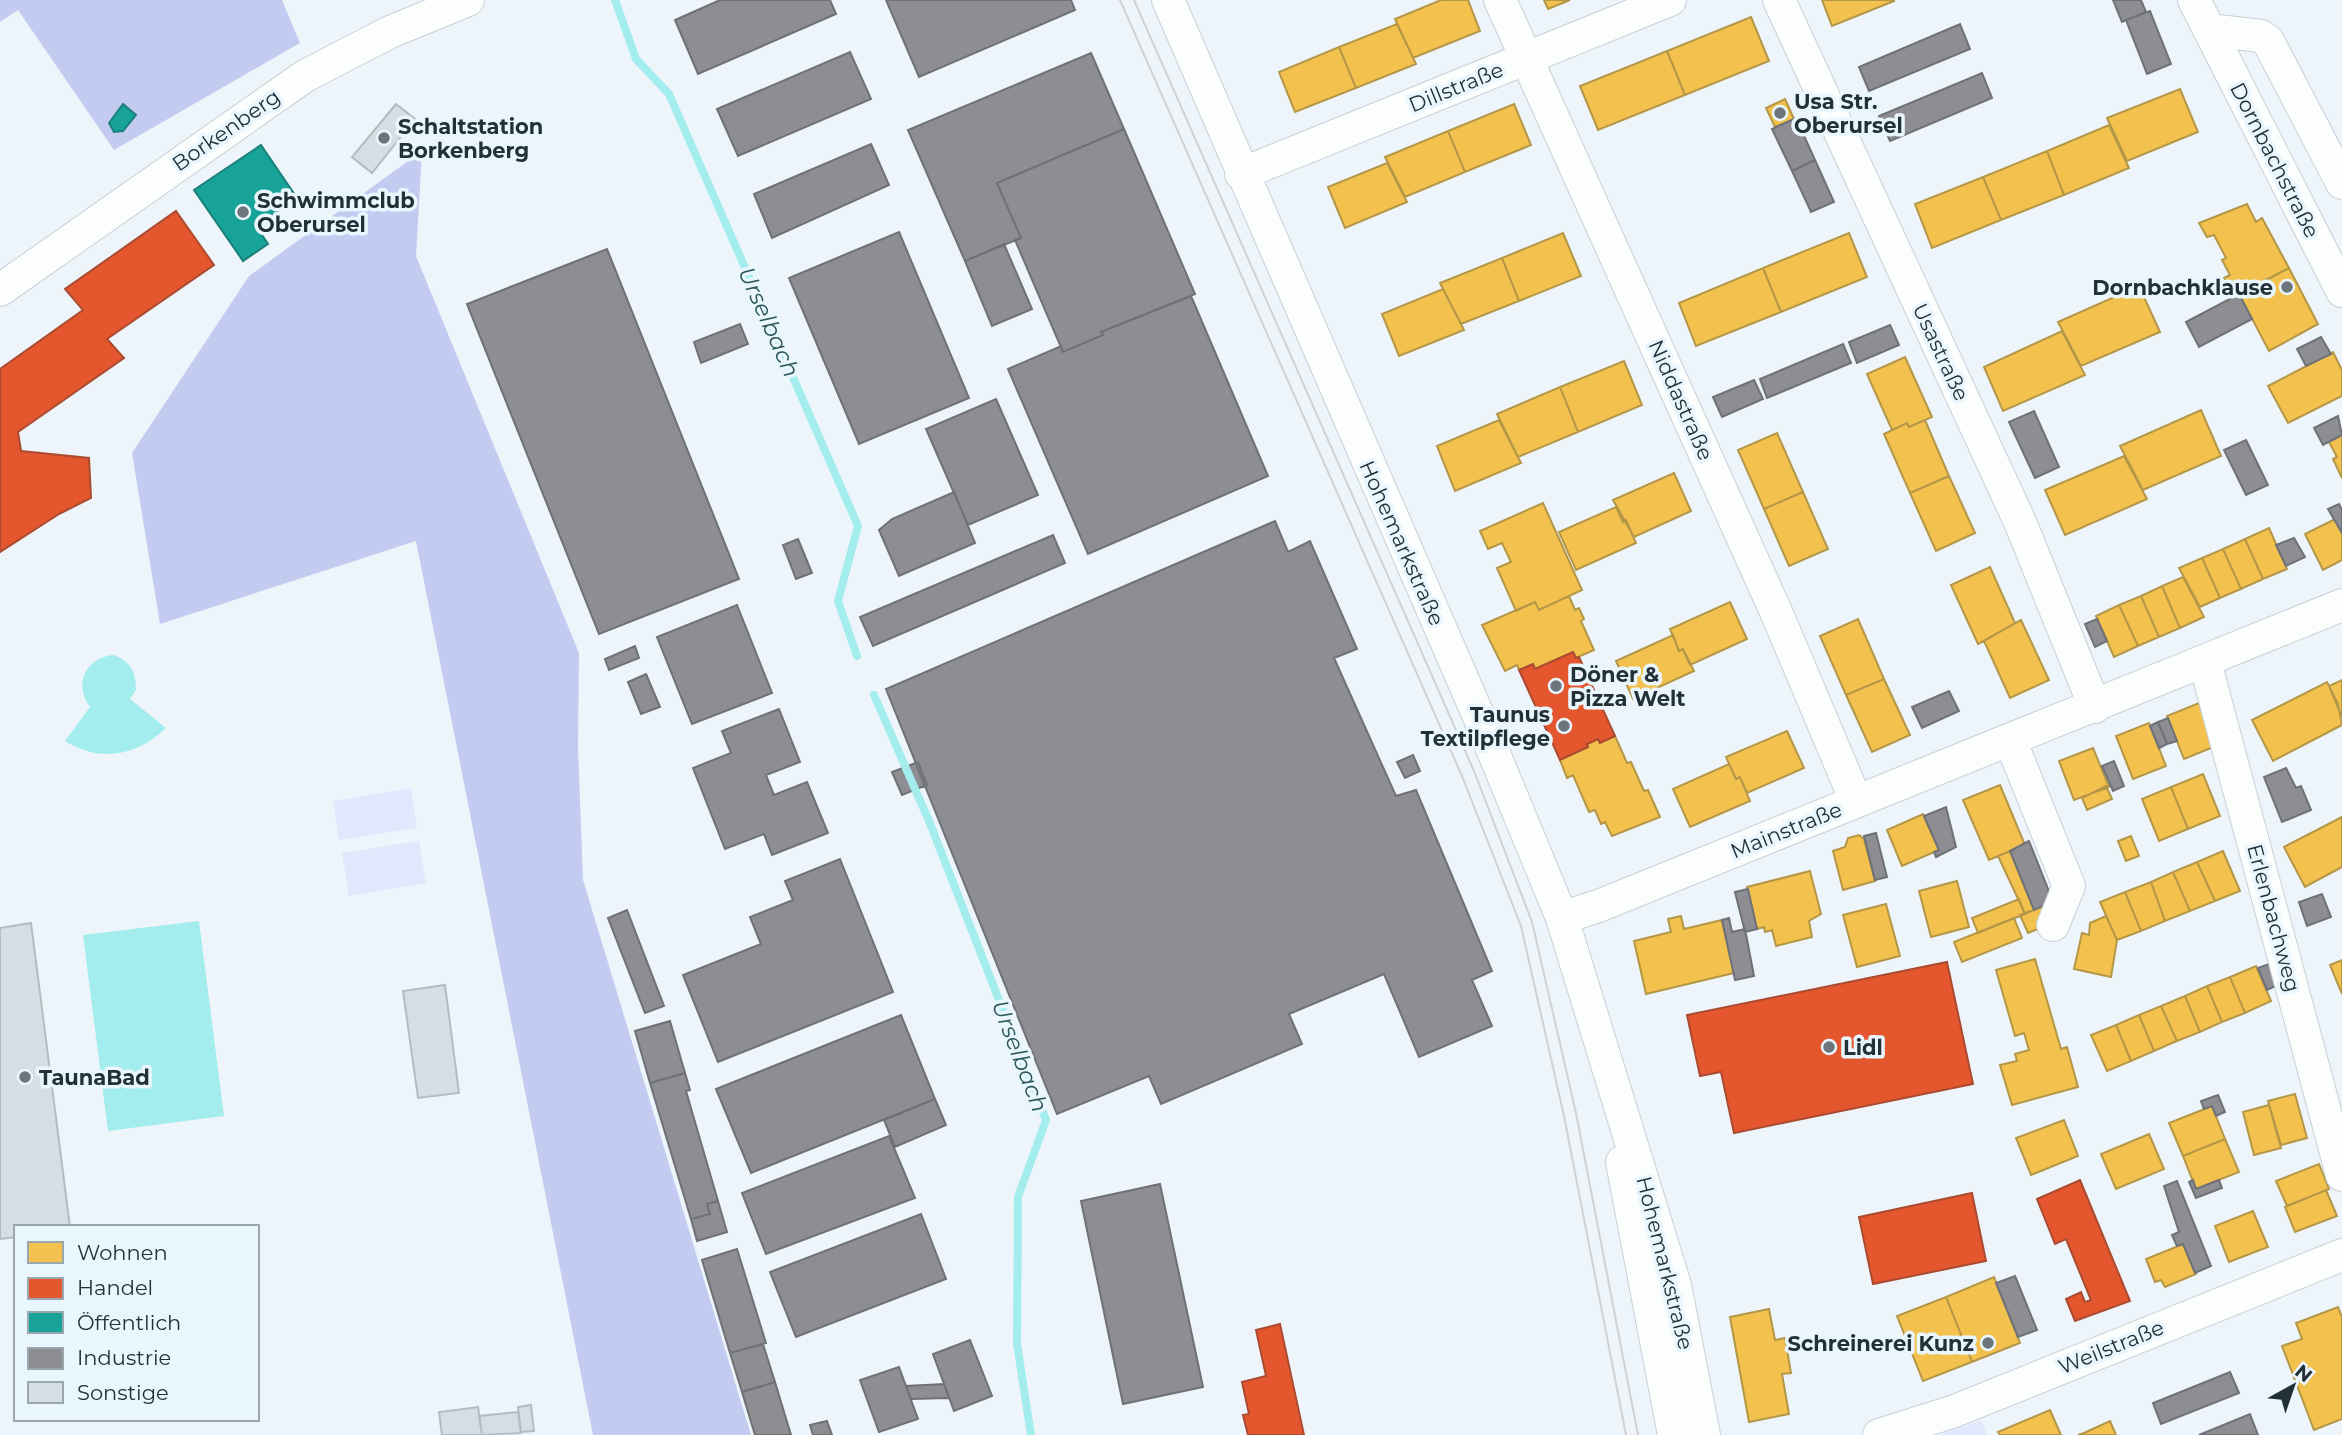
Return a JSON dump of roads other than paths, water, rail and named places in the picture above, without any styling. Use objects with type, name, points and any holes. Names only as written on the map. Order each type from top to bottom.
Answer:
[{"type":"street","name":"Borkenberg","points":[[0,289],[305,76],[390,32],[468,0]]},
{"type":"street","name":"Hohemarkstraße","points":[[1168,0],[1479,717],[1562,918],[1614,1094],[1643,1172],[1675,1285],[1704,1435]]},
{"type":"street","name":"Niddastraße","points":[[1500,0],[1777,614],[1856,802]]},
{"type":"street","name":"Dillstraße","points":[[1241,173],[1670,0]]},
{"type":"street","name":"Usastraße","points":[[1779,0],[2020,522],[2095,707]]},
{"type":"street","name":"Dornbachstraße","points":[[2194,0],[2342,291]]},
{"type":"street","points":[[2209,30],[2261,36],[2268,41],[2342,183]]},
{"type":"street","name":"Mainstraße","points":[[1562,918],[1601,905],[2011,741],[2342,605]]},
{"type":"street","name":"Erlenbachweg","points":[[2205,662],[2342,1175]]},
{"type":"street","points":[[2011,741],[2069,886],[2053,925]]},
{"type":"street","name":"Hohemarkstraße","points":[[1614,1094],[1623,1176],[1674,1435]]},
{"type":"street","name":"Weilstraße","points":[[1879,1435],[1952,1412],[2342,1255]]},
{"type":"waterway","name":"Urselbach","points":[[615,0],[636,59],[669,94],[858,526],[838,601],[857,656]]},
{"type":"waterway","name":"Urselbach","points":[[874,695],[929,821],[1046,1120],[1018,1197],[1017,1344],[1031,1435]]},
{"type":"tram line","points":[[1120,0],[1462,776],[1521,926],[1564,1116],[1626,1435]]},
{"type":"tram line","points":[[1134,0],[1474,771],[1532,922],[1576,1113],[1638,1435]]},
{"type":"place","name":"Usa Str. Oberursel","points":[[1780,113]]},
{"type":"place","name":"Schaltstation Borkenberg","points":[[384,138]]},
{"type":"place","name":"Schwimmclub Oberursel","points":[[243,212]]},
{"type":"place","name":"Dornbachklause","points":[[2287,287]]},
{"type":"place","name":"Döner & Pizza Welt","points":[[1556,686]]},
{"type":"place","name":"Taunus Textilpflege","points":[[1564,726]]},
{"type":"place","name":"Lidl","points":[[1829,1047]]},
{"type":"place","name":"TaunaBad","points":[[25,1077]]},
{"type":"place","name":"Schreinerei Kunz","points":[[1988,1343]]}]
